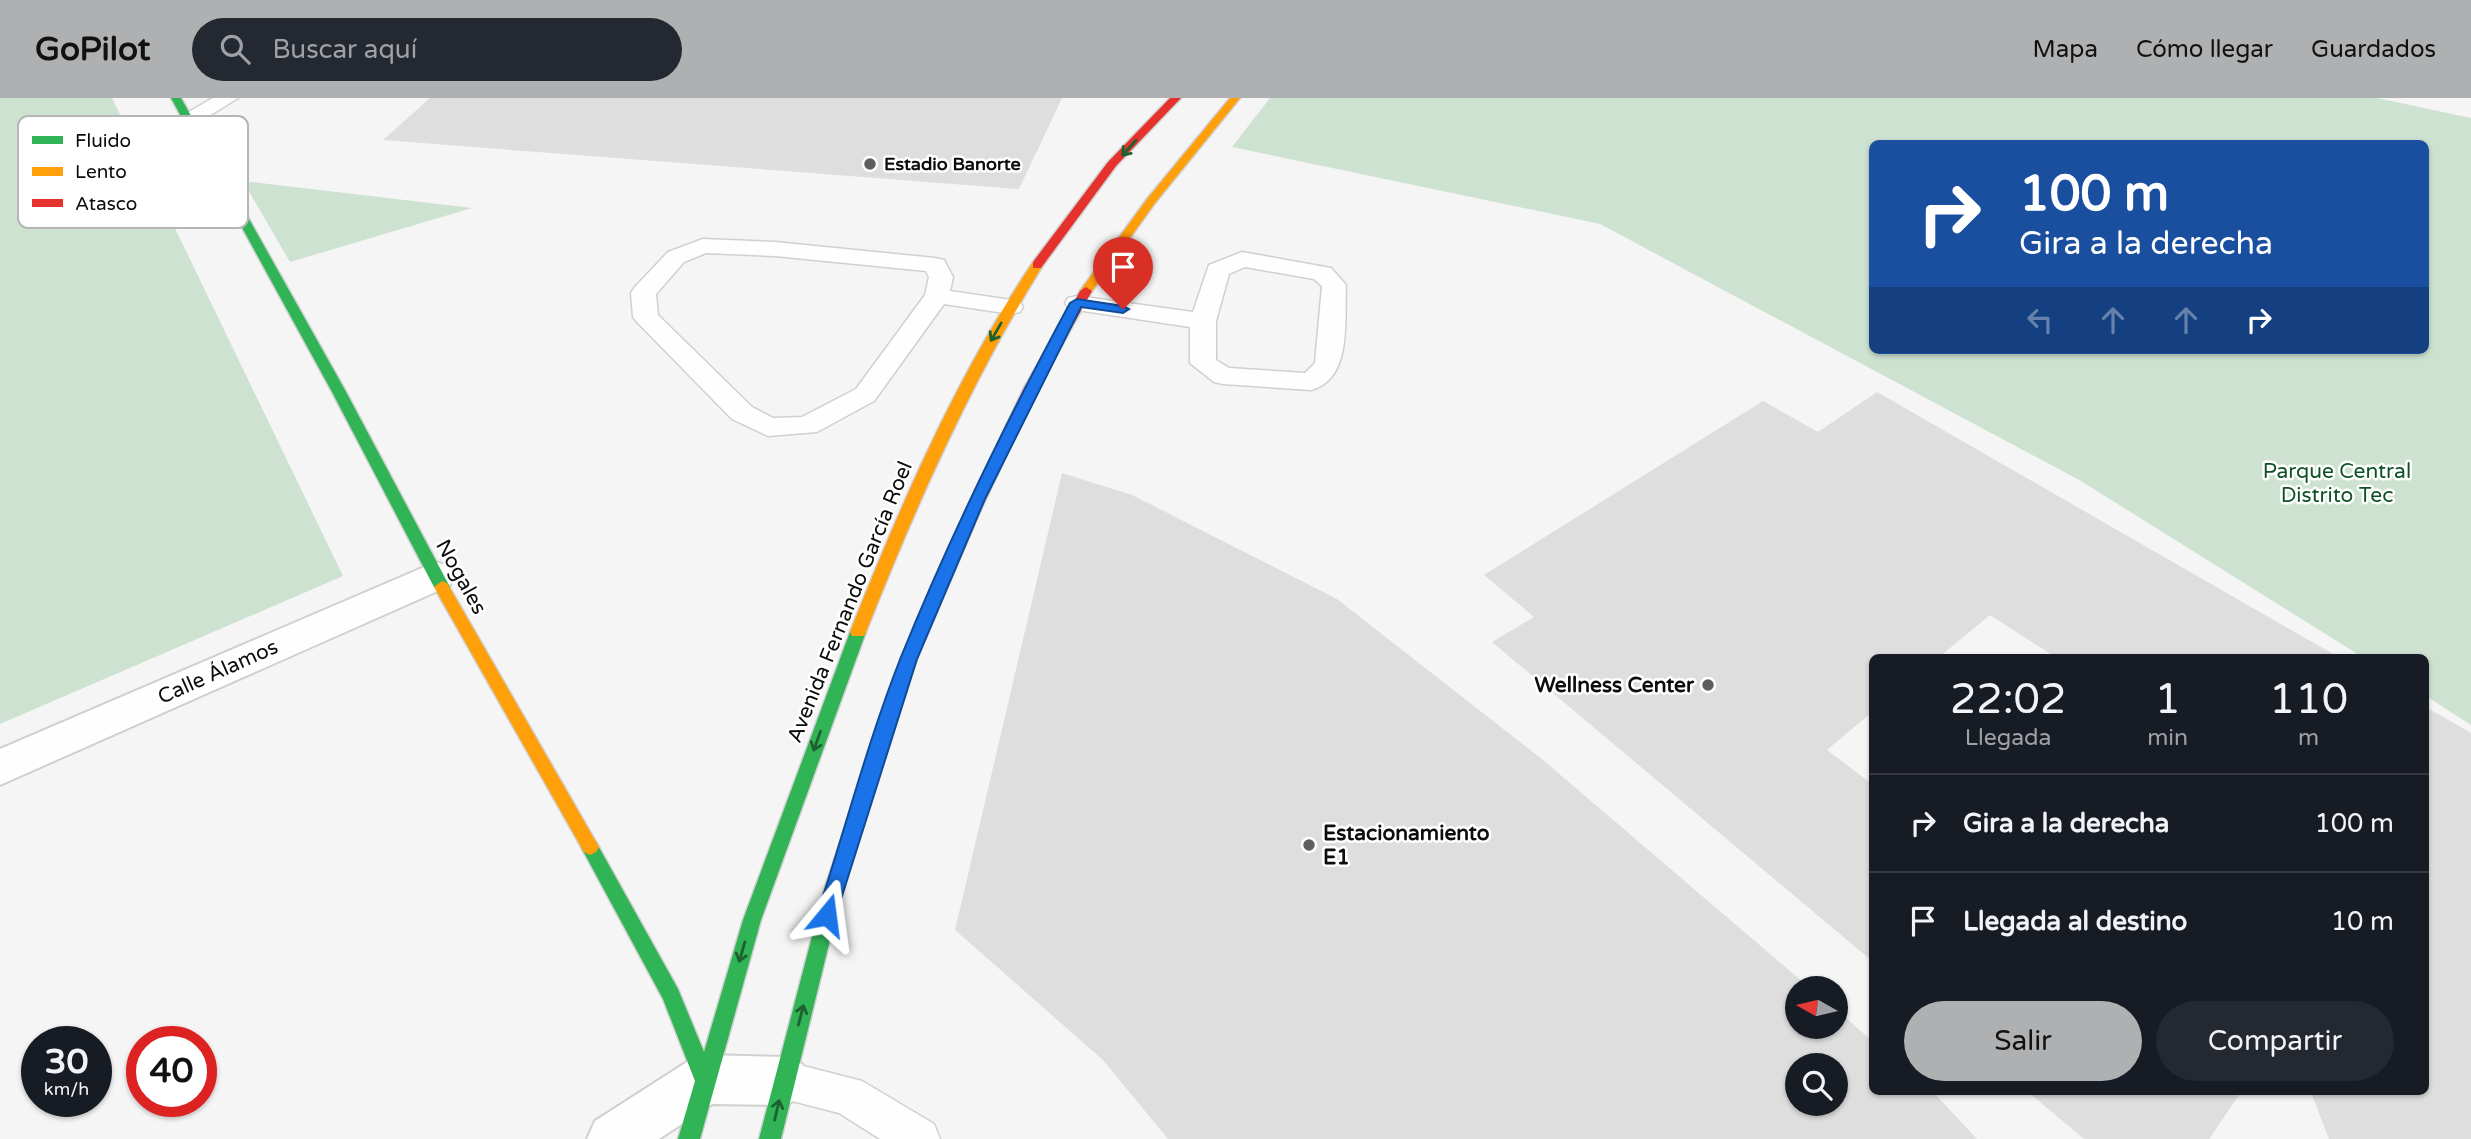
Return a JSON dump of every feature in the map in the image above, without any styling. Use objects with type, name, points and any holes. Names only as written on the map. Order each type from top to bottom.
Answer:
[{"type":"street","name":"Nogales","points":[[176,98],[187,116]]},
{"type":"street","name":"Avenida Fernando García Roel","points":[[689,1139],[751,922],[891,545],[935,447],[1011,307],[1091,191],[1176,98]]},
{"type":"street","points":[[770,1139],[833,891],[909,659],[984,487],[1077,303],[1151,201],[1235,98]]},
{"type":"street","name":"Nogales","points":[[248,227],[436,576],[648,949],[671,995],[705,1079]]},
{"type":"street","name":"Calle Álamos","points":[[0,768],[436,576]]},
{"type":"street","points":[[613,1139],[705,1079],[784,1081]]},
{"type":"lane","points":[[196,116],[228,98]]},
{"type":"lane","points":[[703,246],[775,249],[935,265],[941,277],[937,296],[865,395],[807,426],[768,427],[742,413],[646,317],[643,293],[676,257],[703,246]]},
{"type":"lane","points":[[1242,260],[1322,273],[1334,285],[1328,365],[1311,382],[1223,376],[1203,363],[1203,321],[1218,270],[1242,260]]},
{"type":"lane","points":[[937,296],[1011,307]]},
{"type":"lane","points":[[1077,303],[1203,321]]},
{"type":"lane","points":[[784,1081],[847,1095],[919,1139]]},
{"type":"green space","points":[[0,98],[112,98],[121,116],[18,116],[18,228],[175,228],[343,576],[0,724]]},
{"type":"green space","name":"Parque Central Distrito Tec","points":[[1270,98],[2377,98],[2471,118],[2471,725],[2429,698],[2429,654],[2358,654],[2081,481],[1600,224],[1232,147]]},
{"type":"green space","points":[[248,182],[472,208],[290,262],[248,190]]},
{"type":"building","name":"Estadio Banorte","points":[[430,98],[1062,98],[1019,189],[383,140]]},
{"type":"building","name":"Wellness Center","points":[[1877,392],[2333,654],[2051,654],[1990,615],[1943,654],[1869,654],[1869,715],[1827,750],[1869,782],[1869,958],[1492,642],[1534,617],[1484,575],[1763,401],[1818,432]]},
{"type":"building","name":"Estacionamiento E1","points":[[1062,473],[1132,495],[1337,599],[1543,760],[1796,976],[1785,976],[1785,1040],[1848,1040],[1848,1020],[1869,1038],[1869,1095],[1936,1095],[1977,1139],[1168,1139],[1103,1060],[955,930]]},
{"type":"building","points":[[2429,709],[2471,733],[2471,1139],[2329,1139],[2312,1095],[2429,1095]]},
{"type":"building","points":[[2032,1095],[2239,1095],[2209,1139],[2084,1139]]},
{"type":"traffic: fast","points":[[176,98],[186,116]]},
{"type":"traffic: fast","points":[[248,228],[338,390],[442,587]]},
{"type":"traffic: fast","points":[[770,1139],[833,891],[909,658],[974,509]]},
{"type":"traffic: fast","points":[[689,1139],[752,920],[858,632]]},
{"type":"traffic: fast","points":[[590,847],[671,995],[705,1079]]},
{"type":"traffic: slow","points":[[1086,291],[1151,201],[1235,98]]},
{"type":"traffic: slow","points":[[858,632],[938,444],[984,353],[1037,265]]},
{"type":"traffic: slow","points":[[442,587],[590,847]]},
{"type":"traffic: jam","points":[[1037,265],[1112,164],[1176,98]]},
{"type":"traffic: jam","points":[[974,509],[1031,388],[1086,291]]},
{"type":"place","name":"Estadio Banorte","points":[[870,164]]},
{"type":"place","name":"Wellness Center","points":[[1708,685]]},
{"type":"place","name":"Estacionamiento E1","points":[[1309,845]]},
{"type":"route","points":[[827,915],[909,659],[978,499],[1031,388],[1077,303],[1123,309]]}]
